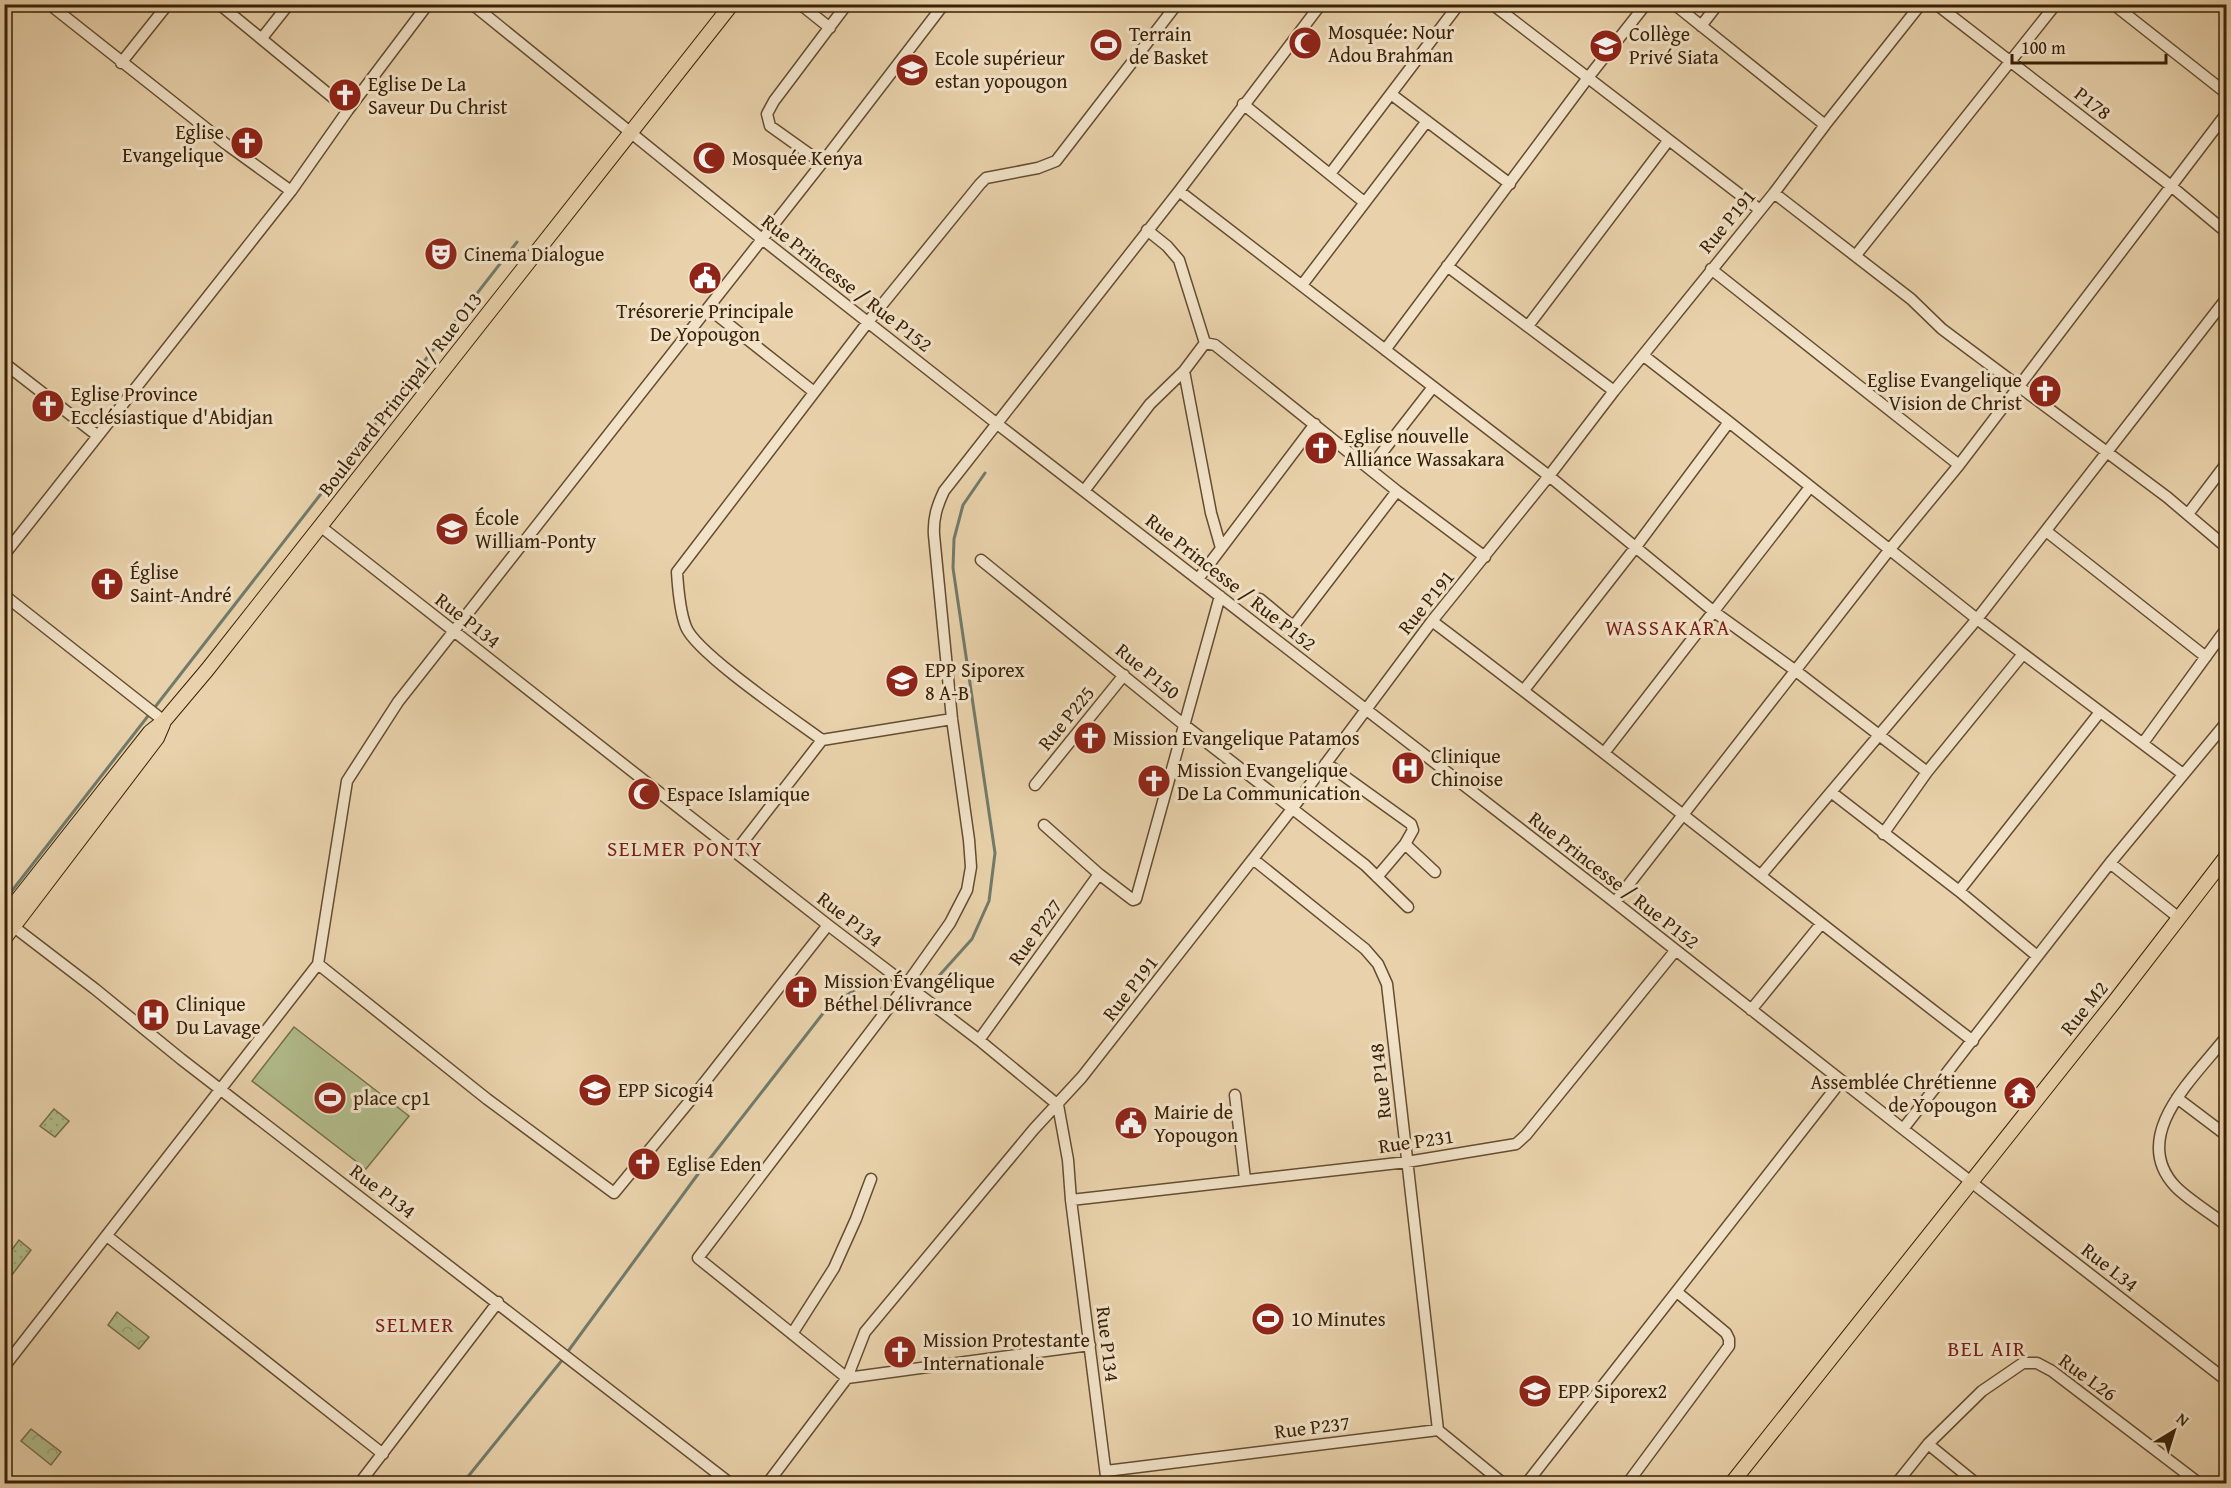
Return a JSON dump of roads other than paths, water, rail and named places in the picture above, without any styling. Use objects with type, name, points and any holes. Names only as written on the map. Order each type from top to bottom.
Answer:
[{"type":"main road","name":"Boulevard Principal / Rue O13","points":[[9,922],[150,732],[164,721],[320,526],[732,4]]},
{"type":"main road","name":"Boulevard Principal / Rue O13","points":[[9,922],[89,828],[157,738],[164,721]]},
{"type":"main road","name":"Rue M2","points":[[1731,1484],[2226,857]]},
{"type":"main road","points":[[4,939],[9,922]]},
{"type":"street","points":[[49,4],[121,63],[291,191]]},
{"type":"street","points":[[121,63],[168,4]]},
{"type":"street","points":[[219,4],[348,110]]},
{"type":"street","points":[[262,38],[289,4]]},
{"type":"street","points":[[4,555],[291,191],[348,110],[428,4]]},
{"type":"street","name":"Rue Princesse / Rue P152","points":[[472,4],[762,239],[996,423],[1615,902],[1971,1182]]},
{"type":"street","points":[[800,4],[830,28]]},
{"type":"street","points":[[822,163],[770,126],[767,114],[774,101],[847,4]]},
{"type":"street","points":[[4,1367],[318,964],[347,781],[398,702],[822,163],[944,4]]},
{"type":"street","points":[[822,740],[711,656],[690,634],[685,622],[677,572],[868,322],[980,184],[986,178],[1038,168],[1056,161],[1177,4]]},
{"type":"street","points":[[1090,1345],[847,1378],[699,1260],[699,1255],[906,985],[950,923],[967,890],[971,867],[952,719],[933,522],[944,491],[1179,191],[1321,4]]},
{"type":"street","points":[[1330,174],[1459,4]]},
{"type":"street","points":[[1492,4],[1760,210]]},
{"type":"street","points":[[1385,350],[1587,79],[1646,4]]},
{"type":"street","points":[[1674,4],[1825,125],[1921,4]]},
{"type":"street","points":[[1701,26],[1718,4]]},
{"type":"street","name":"P178","points":[[1936,4],[2171,186],[2226,232]]},
{"type":"street","points":[[1856,255],[2056,4]]},
{"type":"street","points":[[2114,4],[2226,93]]},
{"type":"street","points":[[1391,94],[1510,184]]},
{"type":"street","points":[[1243,105],[1364,202]]},
{"type":"street","points":[[1615,902],[1890,549],[1959,465],[2226,114]]},
{"type":"street","points":[[1302,285],[1427,122]]},
{"type":"street","name":"Rue P191","points":[[767,1484],[847,1378],[866,1332],[1034,1129],[1082,1077],[1292,809],[1432,621],[1550,476],[1614,391],[1774,193],[1825,125]]},
{"type":"street","points":[[1528,326],[1668,141]]},
{"type":"street","points":[[1179,191],[1550,476],[1713,611],[1796,671],[1927,772]]},
{"type":"street","points":[[1774,193],[1911,299],[1942,329],[2188,514],[2226,547]]},
{"type":"street","points":[[1147,230],[1167,246],[1179,260],[1205,343]]},
{"type":"street","points":[[1447,266],[1614,391]]},
{"type":"street","points":[[1711,269],[1959,465]]},
{"type":"street","points":[[1761,875],[1977,619],[2226,300]]},
{"type":"street","points":[[708,308],[814,392]]},
{"type":"street","points":[[1084,491],[1150,404],[1184,371],[1205,343]]},
{"type":"street","points":[[1205,343],[1215,345],[1397,491],[1485,557]]},
{"type":"street","points":[[1644,356],[1977,619],[2183,774]]},
{"type":"street","points":[[4,363],[98,436]]},
{"type":"street","points":[[1184,371],[1211,513],[1221,548]]},
{"type":"street","points":[[1370,468],[1433,387]]},
{"type":"street","points":[[1524,690],[1730,422]]},
{"type":"street","points":[[1198,579],[1315,424]]},
{"type":"street","points":[[2188,514],[2226,464]]},
{"type":"street","points":[[1604,753],[1810,487]]},
{"type":"street","points":[[1260,599],[1290,624],[1296,623],[1397,491]]},
{"type":"street","name":"Rue P134","points":[[320,526],[828,925],[979,1040],[1058,1105],[1068,1160],[1071,1200],[1107,1484]]},
{"type":"street","points":[[2046,531],[2206,657]]},
{"type":"street","name":"Rue P150","points":[[981,560],[1377,877],[1408,907]]},
{"type":"street","points":[[4,595],[164,721]]},
{"type":"street","points":[[1044,825],[1099,874],[1132,900],[1136,899],[1220,596]]},
{"type":"street","points":[[1432,621],[1524,690],[1973,1041]]},
{"type":"street","points":[[2143,743],[2226,629]]},
{"type":"street","points":[[1883,834],[1927,772],[2023,654]]},
{"type":"street","name":"Rue P225","points":[[1035,784],[1124,675]]},
{"type":"street","points":[[1959,891],[2100,712]]},
{"type":"street","points":[[736,851],[822,740],[952,719]]},
{"type":"street","points":[[1903,1129],[2110,863],[2226,723]]},
{"type":"street","points":[[1326,763],[1411,824],[1413,830],[1405,844],[1377,877]]},
{"type":"street","points":[[1831,792],[1959,891],[2037,956]]},
{"type":"street","points":[[1405,844],[1435,873]]},
{"type":"street","name":"Rue P148","points":[[1253,859],[1365,949],[1378,964],[1387,984],[1438,1430]]},
{"type":"street","points":[[2110,863],[2179,918]]},
{"type":"street","name":"Rue P227","points":[[979,1040],[1099,874]]},
{"type":"street","name":"Rue P134","points":[[9,922],[221,1090],[731,1484]]},
{"type":"street","points":[[1751,1010],[1821,924]]},
{"type":"street","points":[[318,964],[487,1099],[614,1193],[693,1097],[828,925]]},
{"type":"street","name":"Rue P231","points":[[1071,1200],[1407,1162],[1516,1144],[1522,1140],[1676,951]]},
{"type":"street","points":[[2226,1037],[2223,1050],[2177,1098],[2159,1134],[2159,1159],[2175,1186],[2226,1225]]},
{"type":"street","points":[[1526,1484],[1841,1081]]},
{"type":"street","points":[[1235,1095],[1245,1179]]},
{"type":"street","points":[[2177,1098],[2226,1135]]},
{"type":"street","points":[[792,1334],[834,1268],[871,1179]]},
{"type":"street","name":"Rue L34","points":[[1971,1182],[2226,1380]]},
{"type":"street","points":[[107,1236],[383,1454]]},
{"type":"street","points":[[1626,1484],[1729,1346],[1730,1339],[1726,1333],[1677,1292]]},
{"type":"street","points":[[359,1484],[498,1302]]},
{"type":"street","name":"Rue L26","points":[[1896,1484],[1952,1418],[1982,1391],[2023,1363],[2037,1363],[2052,1371],[2200,1484]]},
{"type":"street","points":[[1438,1430],[1504,1484]]},
{"type":"street","name":"Rue P237","points":[[1106,1471],[1438,1430]]},
{"type":"street","points":[[1928,1444],[1977,1484]]},
{"type":"waterway","points":[[4,901],[517,242]]},
{"type":"waterway","points":[[937,978],[972,939],[989,901],[995,853],[953,568],[954,539],[963,505],[985,473]]},
{"type":"waterway","points":[[566,1354],[701,1170],[828,1007],[858,988],[875,985]]},
{"type":"waterway","points":[[462,1484],[563,1359]]},
{"type":"place","name":"Mosquée: Nour Adou Brahman","points":[[1305,43]]},
{"type":"place","name":"Terrain de Basket","points":[[1106,45]]},
{"type":"place","name":"Collège Privé Siata","points":[[1606,46]]},
{"type":"place","name":"Ecole supérieur estan yopougon","points":[[912,70]]},
{"type":"place","name":"Eglise De La Saveur Du Christ","points":[[345,95]]},
{"type":"place","name":"Eglise Evangelique","points":[[247,143]]},
{"type":"place","name":"Mosquée Kenya","points":[[709,158]]},
{"type":"place","name":"Cinema Dialogue","points":[[441,254]]},
{"type":"place","name":"Trésorerie Principale De Yopougon","points":[[705,278]]},
{"type":"place","name":"Eglise Evangelique Vision de Christ","points":[[2045,391]]},
{"type":"place","name":"Eglise Province Ecclésiastique d'Abidjan","points":[[48,406]]},
{"type":"place","name":"Eglise nouvelle Alliance Wassakara","points":[[1321,448]]},
{"type":"place","name":"École William-Ponty","points":[[452,529]]},
{"type":"place","name":"Église Saint-André","points":[[107,584]]},
{"type":"place","name":"EPP Siporex 8 A-B","points":[[902,681]]},
{"type":"place","name":"Mission Evangelique Patamos","points":[[1090,738]]},
{"type":"place","name":"Clinique Chinoise","points":[[1408,768]]},
{"type":"place","name":"Mission Evangelique De La Communication","points":[[1154,781]]},
{"type":"place","name":"Espace Islamique","points":[[644,794]]},
{"type":"place","name":"Mission Évangélique Béthel Délivrance","points":[[801,992]]},
{"type":"place","name":"Clinique Du Lavage","points":[[153,1015]]},
{"type":"place","name":"EPP Sicogi4","points":[[595,1090]]},
{"type":"place","name":"Assemblée Chrétienne de Yopougon","points":[[2020,1093]]},
{"type":"place","name":"place cp1","points":[[330,1098]]},
{"type":"place","name":"Mairie de Yopougon","points":[[1131,1123]]},
{"type":"place","name":"Eglise Eden","points":[[644,1164]]},
{"type":"place","name":"1O Minutes","points":[[1268,1319]]},
{"type":"place","name":"Mission Protestante Internationale","points":[[900,1352]]},
{"type":"place","name":"EPP Siporex2","points":[[1535,1391]]},
{"type":"district","name":"WASSAKARA","points":[[1668,628]]},
{"type":"district","name":"SELMER PONTY","points":[[685,849]]},
{"type":"district","name":"SELMER","points":[[415,1325]]},
{"type":"district","name":"BEL AIR","points":[[1987,1349]]}]
